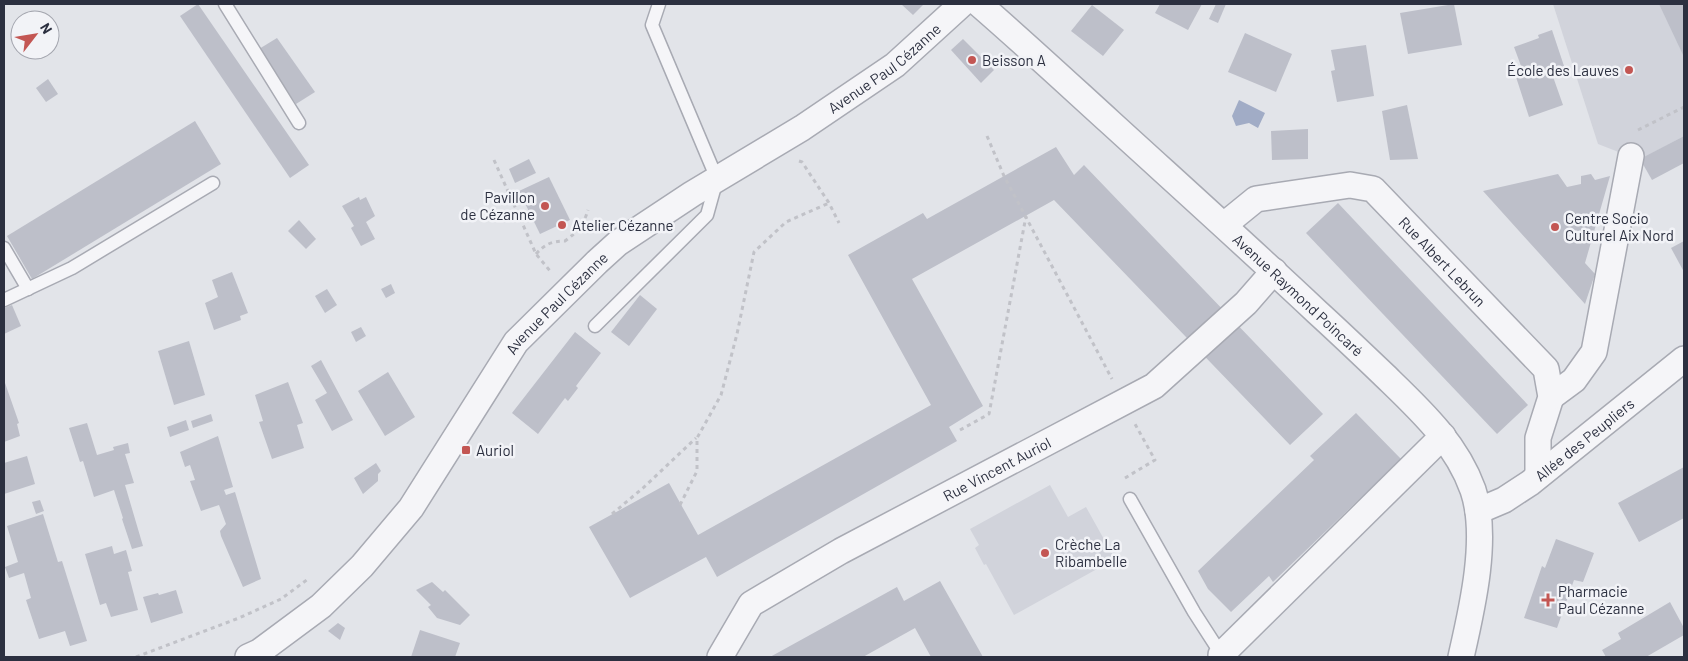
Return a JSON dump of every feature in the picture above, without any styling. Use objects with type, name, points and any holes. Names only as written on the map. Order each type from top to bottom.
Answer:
[{"type":"street","name":"Avenue Paul Cézanne","points":[[248,657],[259,652],[321,606],[362,566],[411,508],[516,342],[618,243],[717,179],[802,128],[895,65],[964,4]]},
{"type":"street","name":"Avenue Raymond Poincaré","points":[[964,4],[1224,225],[1420,410],[1443,436],[1470,484],[1478,511],[1479,551],[1474,595],[1461,657]]},
{"type":"street","points":[[1550,396],[1574,380],[1594,352],[1631,156]]},
{"type":"street","name":"Rue Albert Lebrun","points":[[1224,225],[1256,199],[1350,185],[1373,189],[1546,369],[1550,396],[1538,438],[1538,476]]},
{"type":"street","name":"Rue Vincent Auriol","points":[[720,657],[751,604],[841,551],[1120,395],[1154,386],[1246,303],[1274,271]]},
{"type":"street","name":"Allée des Peupliers","points":[[1478,511],[1504,500],[1538,476],[1684,359]]},
{"type":"street","points":[[1222,656],[1443,436]]},
{"type":"lane","points":[[225,4],[298,123]]},
{"type":"lane","points":[[595,326],[707,215],[717,179],[652,25],[659,4]]},
{"type":"lane","points":[[4,300],[72,268],[214,182]]},
{"type":"lane","points":[[4,248],[28,289]]},
{"type":"lane","points":[[1130,499],[1194,612],[1222,656]]},
{"type":"path","points":[[1631,156],[1634,132],[1684,107]]},
{"type":"path","points":[[987,136],[1004,176],[1155,460]]},
{"type":"path","points":[[494,160],[536,254],[555,277],[570,288]]},
{"type":"path","points":[[815,182],[839,223]]},
{"type":"path","points":[[612,514],[697,438],[721,395],[737,334],[754,252],[786,222],[829,203]]},
{"type":"path","points":[[536,254],[544,245],[555,241],[565,241],[576,232],[584,223],[588,210]]},
{"type":"path","points":[[960,430],[989,414],[1026,215]]},
{"type":"path","points":[[680,505],[697,472],[697,438]]},
{"type":"path","points":[[136,657],[239,618],[281,599],[311,576]]},
{"type":"shaded area","name":"École des Lauves","points":[[1553,4],[1684,4],[1684,136],[1639,160],[1598,144]]},
{"type":"shaded area","name":"Crèche La Ribambelle","points":[[1050,485],[1068,517],[1086,507],[1115,559],[1014,615],[975,548],[979,545],[970,529]]},
{"type":"water","points":[[1239,100],[1265,113],[1258,128],[1249,123],[1236,126],[1232,116]]},
{"type":"building","points":[[198,4],[309,165],[290,178],[180,16]]},
{"type":"building","points":[[901,4],[924,4],[913,15]]},
{"type":"building","points":[[1160,4],[1202,4],[1188,30],[1155,13]]},
{"type":"building","points":[[1216,4],[1226,4],[1218,23],[1209,19]]},
{"type":"building","points":[[1454,4],[1462,45],[1408,54],[1400,13]]},
{"type":"building","points":[[1659,4],[1684,4],[1684,57]]},
{"type":"building","points":[[1092,5],[1124,30],[1103,56],[1071,31]]},
{"type":"building","points":[[1552,30],[1564,66],[1551,71],[1563,105],[1529,117],[1516,77],[1524,74],[1514,47],[1539,38],[1538,35]]},
{"type":"building","points":[[1245,33],[1292,54],[1276,92],[1228,72]]},
{"type":"building","points":[[277,38],[315,92],[296,104],[259,49]]},
{"type":"building","name":"Beisson A","points":[[963,39],[994,70],[981,83],[951,50]]},
{"type":"building","points":[[1366,45],[1374,96],[1337,102],[1331,71],[1335,70],[1331,50]]},
{"type":"building","points":[[48,79],[58,94],[46,102],[36,88]]},
{"type":"building","points":[[1407,105],[1418,159],[1390,160],[1382,111]]},
{"type":"building","points":[[195,121],[221,164],[32,279],[7,236]]},
{"type":"building","points":[[1308,129],[1308,159],[1272,160],[1271,131]]},
{"type":"building","points":[[1684,136],[1684,163],[1652,180],[1640,159]]},
{"type":"building","points":[[1056,147],[1074,175],[1084,165],[1323,414],[1290,445],[1054,200],[912,279],[983,406],[949,427],[957,441],[717,577],[706,557],[630,598],[589,527],[669,483],[698,535],[931,405],[848,255],[923,213],[927,219]]},
{"type":"building","points":[[529,159],[536,173],[515,183],[509,169]]},
{"type":"building","name":"Centre Socio Culturel Aix Nord","points":[[1558,174],[1567,187],[1581,184],[1581,176],[1591,174],[1595,180],[1610,176],[1585,263],[1595,274],[1585,304],[1483,191]]},
{"type":"building","name":"Pavillon de Cézanne","points":[[549,177],[570,220],[540,234],[519,191]]},
{"type":"building","points":[[359,197],[360,200],[366,197],[375,216],[366,222],[375,239],[361,246],[351,228],[354,226],[342,206]]},
{"type":"building","points":[[1338,203],[1528,405],[1497,434],[1306,233]]},
{"type":"building","points":[[299,220],[316,239],[306,249],[288,231]]},
{"type":"building","points":[[1684,241],[1684,272],[1671,248]]},
{"type":"building","points":[[232,272],[248,313],[240,316],[241,320],[214,330],[205,303],[218,297],[212,280]]},
{"type":"building","points":[[391,284],[395,293],[386,298],[381,289]]},
{"type":"building","points":[[327,289],[337,305],[325,313],[315,296]]},
{"type":"building","points":[[640,295],[657,309],[629,346],[611,332]]},
{"type":"building","points":[[12,305],[21,326],[4,334],[4,308]]},
{"type":"building","points":[[361,327],[366,336],[356,342],[351,332]]},
{"type":"building","points":[[575,332],[601,353],[576,386],[578,388],[568,401],[565,398],[538,434],[512,413]]},
{"type":"building","points":[[189,341],[205,395],[174,405],[158,351]]},
{"type":"building","points":[[321,360],[353,420],[332,431],[315,400],[327,393],[311,366]]},
{"type":"building","points":[[388,372],[415,417],[385,436],[358,391]]},
{"type":"building","points":[[4,380],[19,423],[17,424],[20,436],[4,442]]},
{"type":"building","points":[[288,382],[303,423],[297,425],[304,448],[272,459],[259,422],[263,421],[255,395]]},
{"type":"building","points":[[1356,413],[1401,459],[1273,582],[1269,576],[1231,612],[1208,589],[1198,571],[1314,460],[1310,456]]},
{"type":"building","points":[[211,414],[213,421],[193,428],[191,421]]},
{"type":"building","points":[[186,420],[189,430],[170,437],[167,427]]},
{"type":"building","points":[[87,423],[97,455],[114,450],[113,447],[128,443],[130,453],[125,454],[134,483],[125,485],[143,546],[132,549],[114,490],[94,497],[83,461],[80,462],[69,428]]},
{"type":"building","points":[[218,436],[233,487],[224,490],[226,495],[235,492],[261,579],[243,587],[221,536],[220,531],[226,524],[219,505],[201,511],[190,481],[195,480],[190,465],[185,467],[180,452]]},
{"type":"building","points":[[27,456],[35,484],[4,494],[4,463]]},
{"type":"building","points":[[376,463],[381,471],[378,474],[378,481],[363,494],[354,478]]},
{"type":"building","points":[[1684,467],[1684,518],[1639,542],[1618,503]]},
{"type":"building","points":[[40,500],[44,511],[36,514],[32,502]]},
{"type":"building","points":[[43,514],[58,562],[62,561],[87,641],[70,646],[65,631],[39,639],[26,600],[31,598],[24,573],[9,578],[5,567],[18,562],[7,526]]},
{"type":"building","name":"Pharmacie Paul Cézanne","points":[[1556,539],[1594,553],[1583,582],[1574,580],[1557,628],[1524,618],[1542,566],[1545,568]]},
{"type":"building","points":[[112,546],[114,554],[126,550],[132,571],[128,572],[138,610],[111,617],[106,603],[100,605],[85,554]]},
{"type":"building","points":[[940,581],[983,657],[931,657],[915,628],[863,657],[770,657],[897,587],[904,601]]},
{"type":"building","points":[[432,582],[443,592],[445,590],[470,615],[460,625],[437,618],[428,607],[431,605],[416,590]]},
{"type":"building","points":[[176,590],[183,613],[151,623],[143,597]]},
{"type":"building","points":[[1670,602],[1684,628],[1684,635],[1646,657],[1606,657],[1602,650],[1621,639],[1618,633]]},
{"type":"building","points":[[338,623],[345,628],[340,640],[328,631]]},
{"type":"building","points":[[420,630],[460,643],[455,657],[411,657]]},
{"type":"place","name":"Beisson A","points":[[972,60]]},
{"type":"place","name":"École des Lauves","points":[[1629,70]]},
{"type":"place","name":"Pavillon de Cézanne","points":[[545,206]]},
{"type":"place","name":"Atelier Cézanne","points":[[562,225]]},
{"type":"place","name":"Centre Socio Culturel Aix Nord","points":[[1555,227]]},
{"type":"place","name":"Auriol","points":[[466,450]]},
{"type":"place","name":"Crèche La Ribambelle","points":[[1045,553]]},
{"type":"place","name":"Pharmacie Paul Cézanne","points":[[1548,600]]}]
